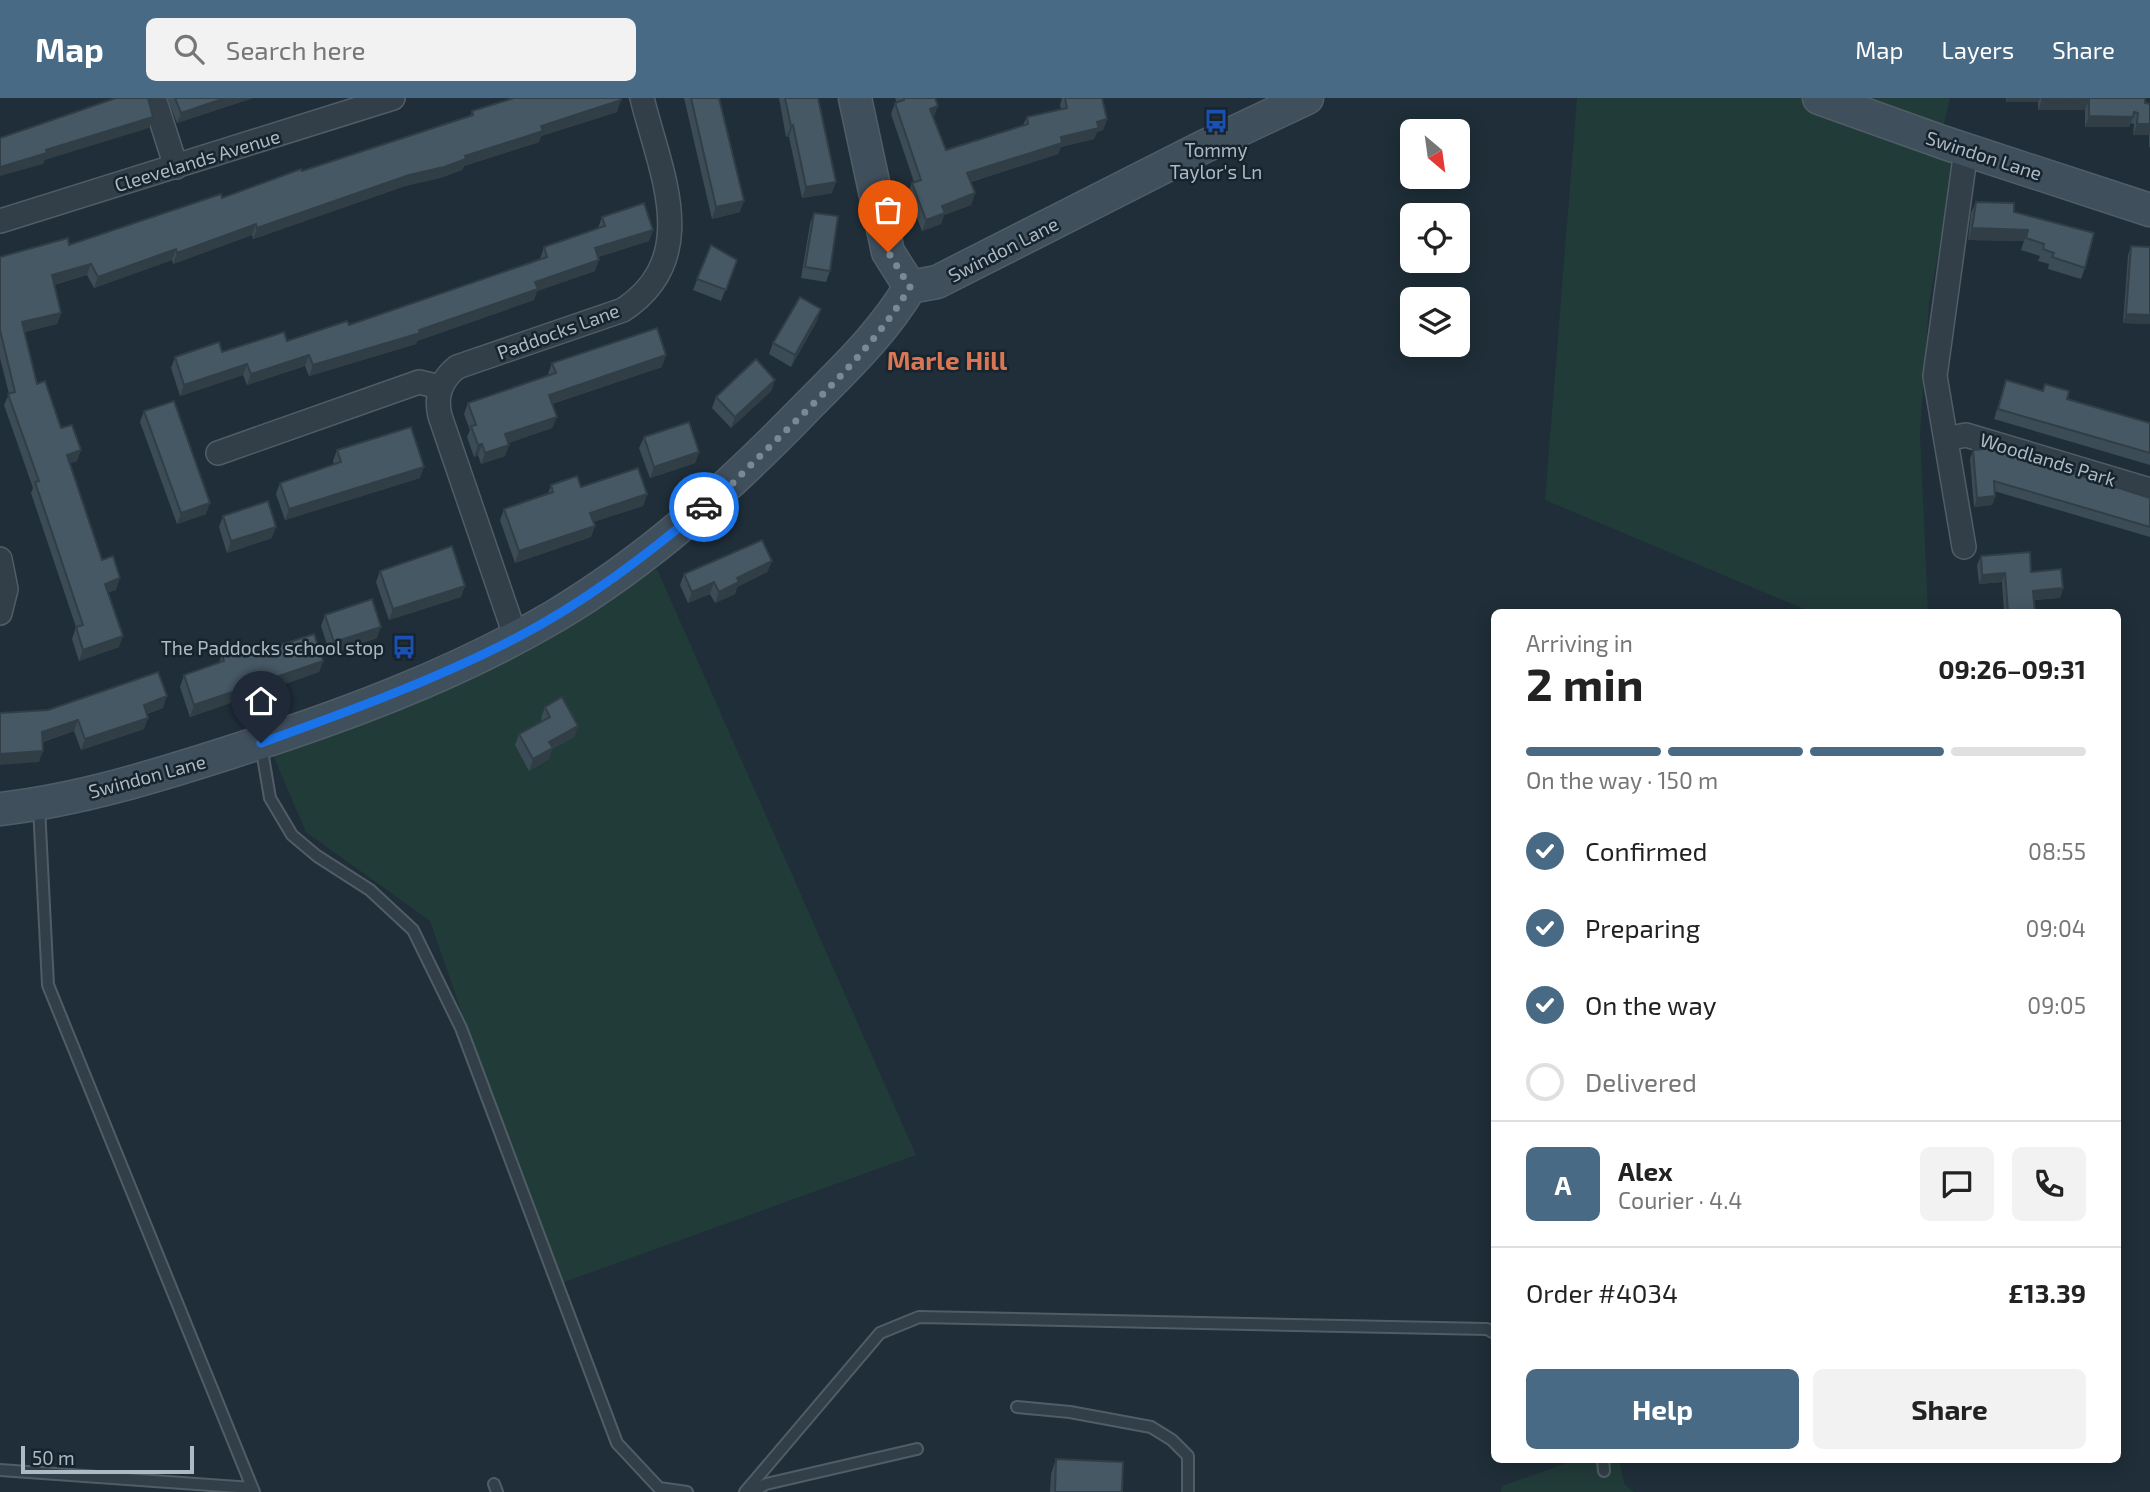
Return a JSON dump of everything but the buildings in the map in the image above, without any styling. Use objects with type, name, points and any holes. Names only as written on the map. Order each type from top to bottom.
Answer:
[{"type":"street","points":[[154,98],[176,167]]},
{"type":"street","name":"Cleevelands Avenue","points":[[0,220],[393,98]]},
{"type":"street","name":"Paddocks Lane","points":[[440,387],[457,367],[623,310],[636,301],[657,278],[670,247],[670,213],[642,98]]},
{"type":"street","points":[[855,98],[888,252],[910,287]]},
{"type":"street","name":"Swindon Lane","points":[[0,809],[106,789],[261,743],[389,694],[516,638],[594,591],[730,486],[873,340],[910,287],[937,282],[1201,148],[1307,98]]},
{"type":"street","name":"Swindon Lane","points":[[1819,98],[1956,147],[2150,210]]},
{"type":"street","points":[[1956,147],[1935,376],[1964,547]]},
{"type":"street","points":[[218,453],[419,382],[440,387],[440,416],[516,638]]},
{"type":"street","name":"Woodlands Park","points":[[1946,439],[1966,435],[2150,490]]},
{"type":"street","points":[[0,559],[6,589],[0,613]]},
{"type":"lane","points":[[261,743],[270,798],[292,835],[317,856],[370,890],[413,930],[461,1028],[617,1443],[659,1488],[687,1492]]},
{"type":"lane","points":[[0,1470],[253,1490],[48,985],[39,803]]},
{"type":"lane","points":[[745,1492],[880,1333],[919,1317],[1487,1329],[1491,1331]]},
{"type":"lane","points":[[1017,1407],[1151,1427],[1172,1440],[1188,1456],[1188,1492]]},
{"type":"lane","points":[[752,1492],[766,1483],[916,1449]]},
{"type":"green space","points":[[1577,98],[1950,98],[1940,141],[1954,165],[1929,304],[1920,434],[1928,609],[1804,609],[1545,500]]},
{"type":"green space","points":[[657,569],[916,1155],[556,1285],[430,921],[306,832],[273,755]]},
{"type":"green space","points":[[1567,1463],[1620,1463],[1625,1485],[1634,1492],[1501,1492],[1502,1486]]},
{"type":"way so far","points":[[704,507],[730,486],[873,340],[898,306],[910,287],[896,269],[888,252]]},
{"type":"place","name":"Tommy Taylor's Ln","points":[[1216,121]]},
{"type":"place","name":"The Paddocks school stop","points":[[404,647]]},
{"type":"district","name":"Marle Hill","points":[[947,359]]},
{"type":"route","points":[[261,743],[389,694],[516,638],[594,591],[663,541],[704,507]]}]
